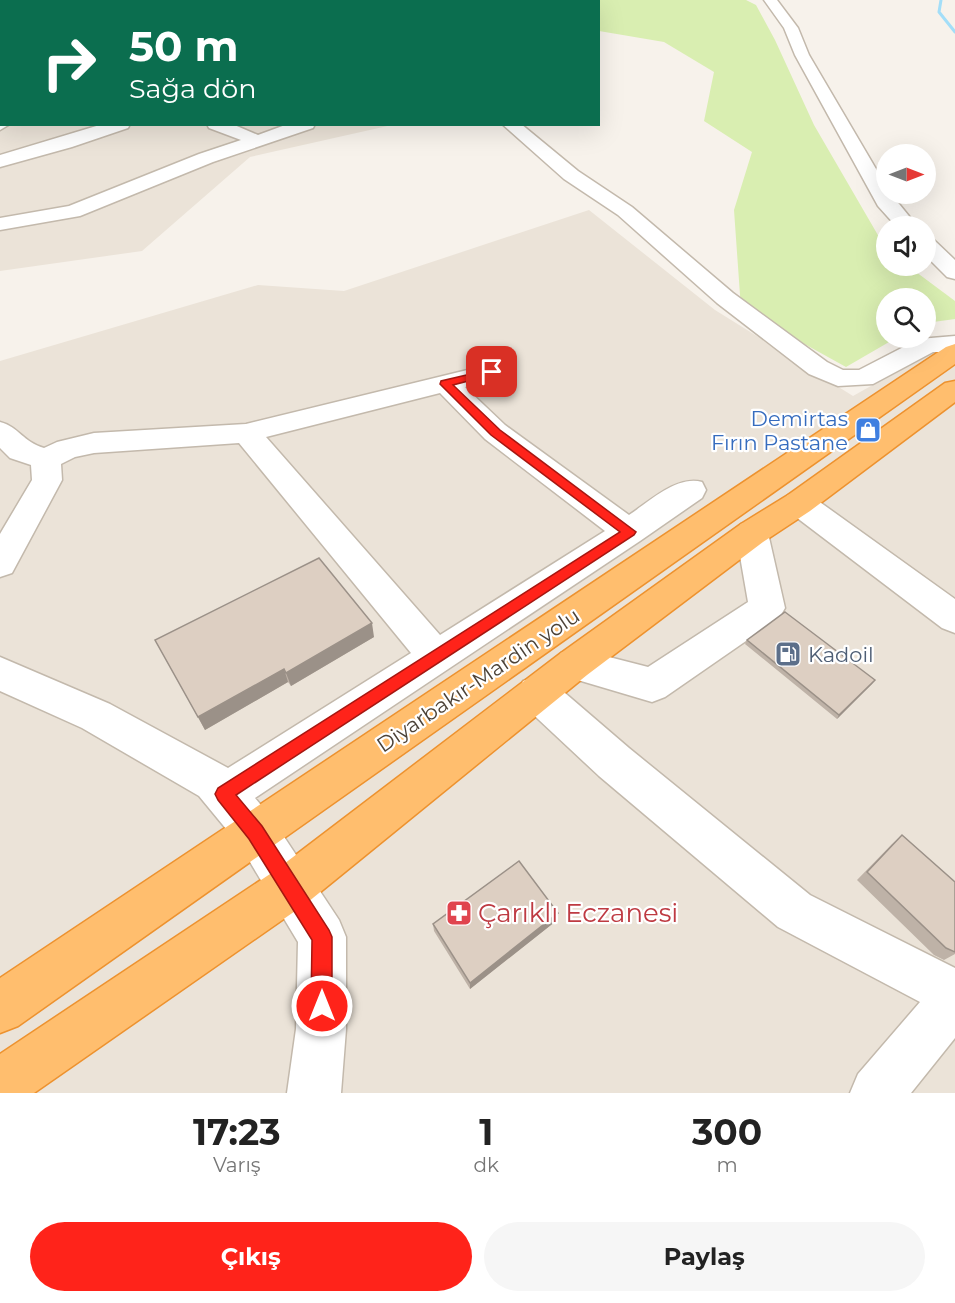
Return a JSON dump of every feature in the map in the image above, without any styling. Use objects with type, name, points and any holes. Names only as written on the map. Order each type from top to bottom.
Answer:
[{"type":"highway","name":"Diyarbakır-Mardin yolu","points":[[0,1008],[955,352]]},
{"type":"highway","points":[[0,1085],[292,886],[574,664],[752,533],[799,503],[955,389]]},
{"type":"street","points":[[770,0],[791,28],[802,56],[888,206],[898,216]]},
{"type":"street","points":[[0,160],[66,143],[116,126]]},
{"type":"street","points":[[220,126],[258,141]]},
{"type":"street","points":[[0,224],[73,212],[206,158],[301,126]]},
{"type":"street","points":[[512,126],[571,175],[625,210],[725,298],[818,368],[838,378],[864,378],[928,344],[955,344]]},
{"type":"street","points":[[936,254],[955,272]]},
{"type":"street","points":[[17,449],[67,448],[94,443],[246,433],[492,372]]},
{"type":"street","points":[[445,384],[495,432],[629,532]]},
{"type":"street","points":[[246,433],[437,657]]},
{"type":"street","points":[[0,564],[47,480],[17,449]]},
{"type":"street","points":[[224,794],[691,490]]},
{"type":"street","points":[[799,503],[955,618]]},
{"type":"street","points":[[574,664],[652,685],[767,608],[752,533]]},
{"type":"street","points":[[0,674],[96,716],[214,782],[256,832],[322,937],[321,1029],[314,1093]]},
{"type":"street","points":[[537,693],[614,762],[794,911],[955,994]]},
{"type":"street","points":[[877,1093],[955,999]]},
{"type":"shaded area","points":[[0,126],[388,126],[250,157],[142,251],[0,271]]},
{"type":"shaded area","points":[[589,210],[715,310],[853,396],[955,339],[955,1093],[0,1093],[0,361],[258,285],[344,291]]},
{"type":"green space","points":[[600,0],[746,0],[756,5],[775,40],[814,125],[876,232],[876,276],[921,276],[955,301],[955,319],[936,322],[936,288],[876,288],[876,348],[879,348],[846,367],[741,309],[734,210],[752,152],[704,121],[714,72],[664,42],[600,31]]},
{"type":"building","points":[[319,558],[372,623],[286,673],[284,669],[198,717],[155,640]]},
{"type":"building","points":[[785,612],[875,680],[839,715],[747,640]]},
{"type":"building","points":[[902,835],[955,882],[955,952],[946,948],[867,872]]},
{"type":"building","points":[[519,861],[558,913],[470,983],[433,924]]},
{"type":"waterway","points":[[941,0],[939,12],[955,32]]},
{"type":"place","name":"Demirtas Fırın Pastane","points":[[868,430]]},
{"type":"place","name":"Kadoil","points":[[788,654]]},
{"type":"place","name":"Çarıklı Eczanesi","points":[[459,913]]},
{"type":"route","points":[[322,1006],[322,937],[256,832],[224,794],[629,532],[495,432],[445,384],[492,372]]}]
